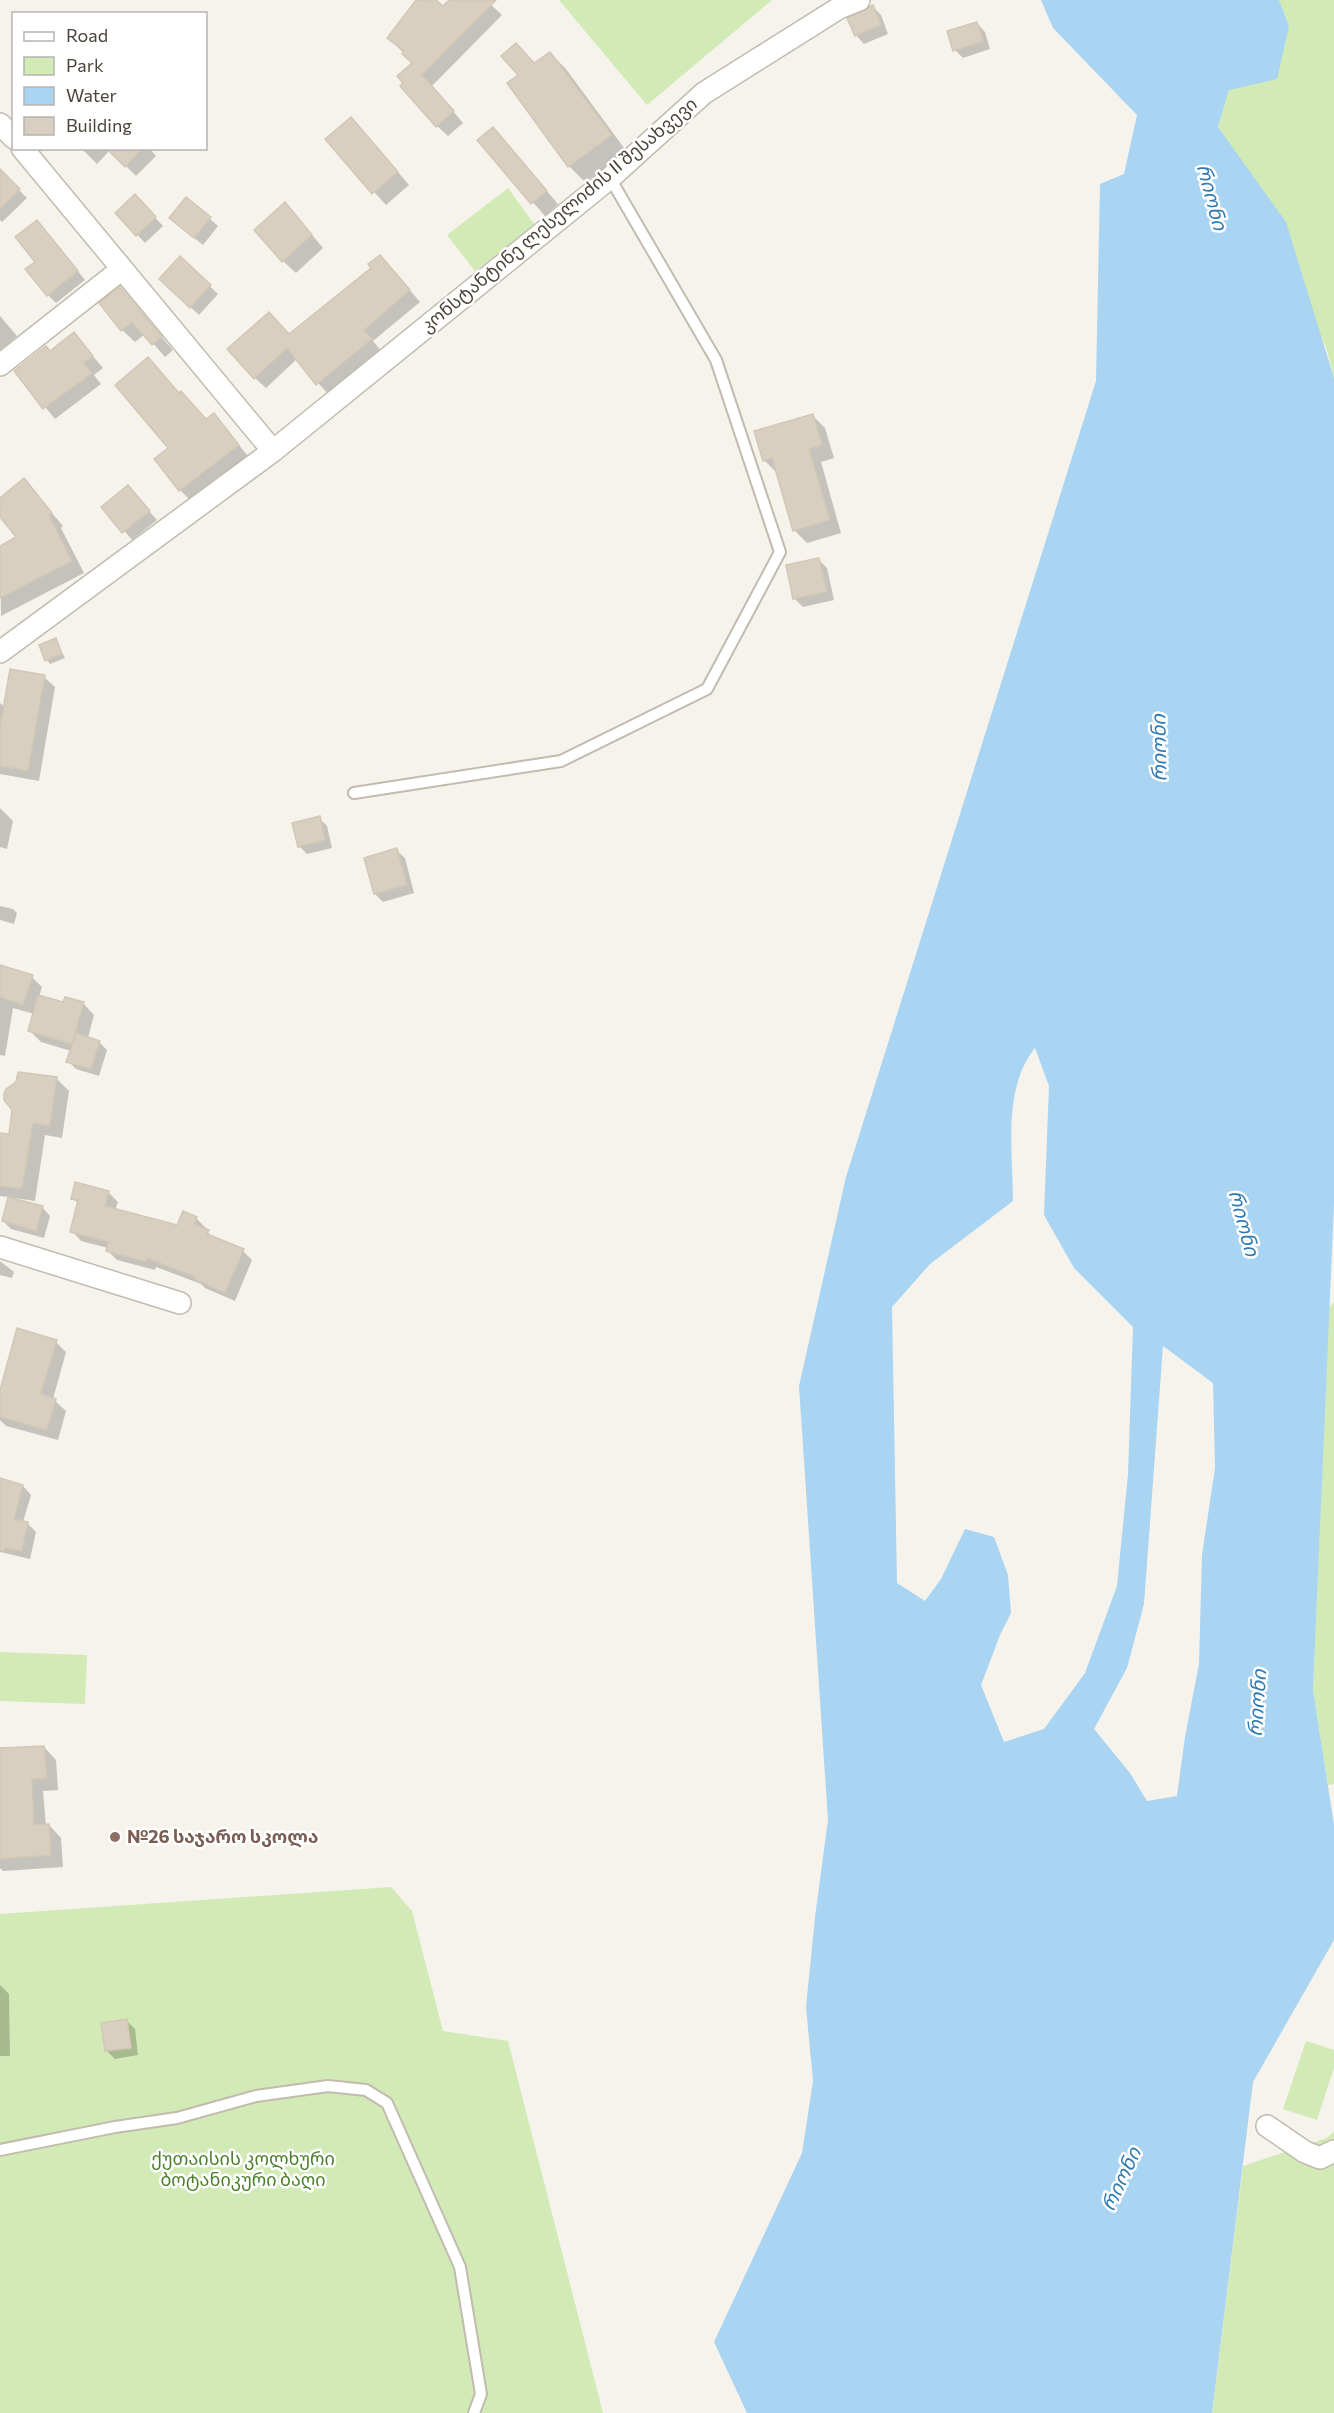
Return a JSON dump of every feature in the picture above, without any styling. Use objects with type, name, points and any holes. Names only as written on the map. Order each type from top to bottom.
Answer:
[{"type":"street","name":"კონსტანტინე ლესელიძის II შესახვევი","points":[[0,652],[273,451],[610,178],[704,93],[839,8],[859,0]]},
{"type":"street","points":[[0,124],[12,136]]},
{"type":"street","points":[[24,150],[273,451]]},
{"type":"street","points":[[0,365],[122,269]]},
{"type":"street","points":[[0,1247],[180,1303]]},
{"type":"street","points":[[1267,2126],[1305,2152],[1320,2158],[1334,2151]]},
{"type":"lane","points":[[354,793],[561,761],[707,689],[780,552],[716,360],[610,178]]},
{"type":"lane","points":[[0,2150],[115,2127],[177,2118],[255,2096],[328,2086],[366,2090],[387,2103],[460,2267],[481,2394],[474,2413]]},
{"type":"green space","points":[[559,0],[772,0],[647,105]]},
{"type":"green space","points":[[1279,0],[1334,0],[1334,378],[1326,347],[1218,127],[1229,90],[1289,26]]},
{"type":"green space","points":[[508,188],[535,225],[475,271],[447,235]]},
{"type":"green space","points":[[1334,1302],[1334,1784],[1328,1785],[1313,1691],[1329,1308]]},
{"type":"green space","points":[[0,1652],[87,1655],[85,1704],[0,1701]]},
{"type":"green space","name":"ქუთაისის კოლხური ბოტანიკური ბაღი","points":[[391,1887],[412,1911],[443,2031],[508,2041],[603,2413],[0,2413],[0,1914]]},
{"type":"green space","points":[[1306,2041],[1334,2050],[1334,2068],[1317,2120],[1283,2109]]},
{"type":"green space","points":[[1334,2131],[1334,2413],[1212,2413],[1243,2166],[1327,2138]]},
{"type":"water","name":"რიონი","points":[[1041,0],[1279,0],[1289,26],[1277,79],[1229,90],[1218,127],[1286,222],[1334,378],[1334,1204],[1313,1690],[1334,1825],[1334,1940],[1253,2082],[1212,2413],[747,2413],[714,2342],[802,2153],[813,2081],[806,2007],[828,1820],[799,1386],[846,1177],[1096,381],[1100,184],[1124,174],[1137,115],[1053,28]],"holes":[[[1035,1048],[1049,1086],[1044,1215],[1074,1268],[1133,1327],[1128,1474],[1117,1586],[1085,1673],[1044,1729],[1004,1742],[981,1685],[1011,1613],[1008,1575],[994,1537],[965,1529],[941,1579],[925,1601],[897,1583],[892,1307],[930,1264],[1013,1201],[1011,1142],[1014,1102],[1018,1082]],[[1163,1346],[1213,1383],[1215,1468],[1202,1555],[1199,1664],[1185,1737],[1177,1796],[1147,1801],[1130,1773],[1094,1729],[1127,1668],[1144,1604]]]},
{"type":"building","points":[[416,0],[436,0],[443,6],[449,0],[496,0],[422,75],[454,111],[436,127],[400,86],[403,83],[397,76],[412,63],[402,54],[404,51],[387,38]]},
{"type":"building","points":[[873,5],[881,25],[855,36],[847,18]]},
{"type":"building","points":[[977,22],[983,41],[953,51],[947,31]]},
{"type":"building","points":[[516,43],[534,63],[550,52],[612,135],[568,167],[507,83],[518,75],[501,56]]},
{"type":"building","points":[[351,117],[398,172],[372,194],[325,139]]},
{"type":"building","points":[[493,127],[547,191],[531,204],[477,140]]},
{"type":"building","points":[[108,150],[141,150],[125,167]]},
{"type":"building","points":[[0,169],[20,189],[0,209]]},
{"type":"building","points":[[135,194],[156,217],[136,236],[115,213]]},
{"type":"building","points":[[186,197],[211,217],[194,238],[169,218]]},
{"type":"building","points":[[285,202],[312,235],[282,262],[254,230]]},
{"type":"building","points":[[37,220],[78,271],[47,296],[25,269],[35,262],[15,237]]},
{"type":"building","points":[[380,255],[410,290],[364,330],[372,339],[316,385],[287,348],[254,379],[227,349],[269,312],[289,334],[371,268],[368,264]]},
{"type":"building","points":[[180,256],[211,285],[190,308],[159,279]]},
{"type":"building","points":[[120,287],[162,337],[152,345],[132,322],[121,331],[99,303]]},
{"type":"building","points":[[74,332],[93,356],[84,363],[92,373],[43,409],[14,371],[46,346],[50,351]]},
{"type":"building","points":[[148,357],[179,393],[181,391],[206,419],[214,413],[239,445],[179,491],[154,459],[168,448],[115,385]]},
{"type":"building","points":[[813,414],[822,445],[809,449],[830,520],[793,531],[772,458],[763,461],[754,431]]},
{"type":"building","points":[[24,478],[52,513],[49,515],[72,561],[0,598],[0,546],[16,537],[0,517],[0,498]]},
{"type":"building","points":[[128,485],[150,511],[122,533],[101,507]]},
{"type":"building","points":[[819,558],[827,592],[793,599],[786,565]]},
{"type":"building","points":[[56,638],[62,654],[45,661],[39,645]]},
{"type":"building","points":[[10,669],[45,675],[28,771],[0,766],[0,727]]},
{"type":"building","points":[[320,816],[325,840],[298,847],[292,823]]},
{"type":"building","points":[[397,848],[407,885],[374,894],[364,858]]},
{"type":"building","points":[[0,965],[33,975],[23,1005],[0,997]]},
{"type":"building","points":[[38,995],[63,1002],[65,997],[84,1002],[72,1044],[28,1031]]},
{"type":"building","points":[[76,1033],[100,1041],[91,1069],[66,1062]]},
{"type":"building","points":[[18,1072],[57,1077],[50,1126],[33,1123],[22,1189],[0,1186],[0,1133],[9,1134],[12,1110],[4,1100],[4,1094],[6,1089],[16,1082]]},
{"type":"building","points":[[75,1182],[109,1191],[105,1206],[177,1225],[183,1211],[197,1217],[194,1224],[209,1230],[207,1234],[244,1249],[225,1293],[194,1279],[195,1277],[147,1258],[146,1262],[106,1251],[108,1242],[70,1232],[78,1200],[71,1199]]},
{"type":"building","points":[[8,1197],[43,1206],[36,1231],[2,1221]]},
{"type":"building","points":[[17,1328],[57,1340],[41,1394],[56,1399],[47,1430],[0,1417],[0,1390]]},
{"type":"building","points":[[0,1478],[23,1485],[14,1519],[28,1522],[22,1551],[5,1548],[4,1551],[0,1550]]},
{"type":"building","points":[[44,1746],[47,1778],[32,1779],[34,1825],[49,1824],[51,1855],[0,1859],[0,1748]]},
{"type":"building","points":[[127,2019],[131,2048],[105,2051],[101,2023]]},
{"type":"place","name":"№26 საჯარო სკოლა","points":[[115,1837]]}]
